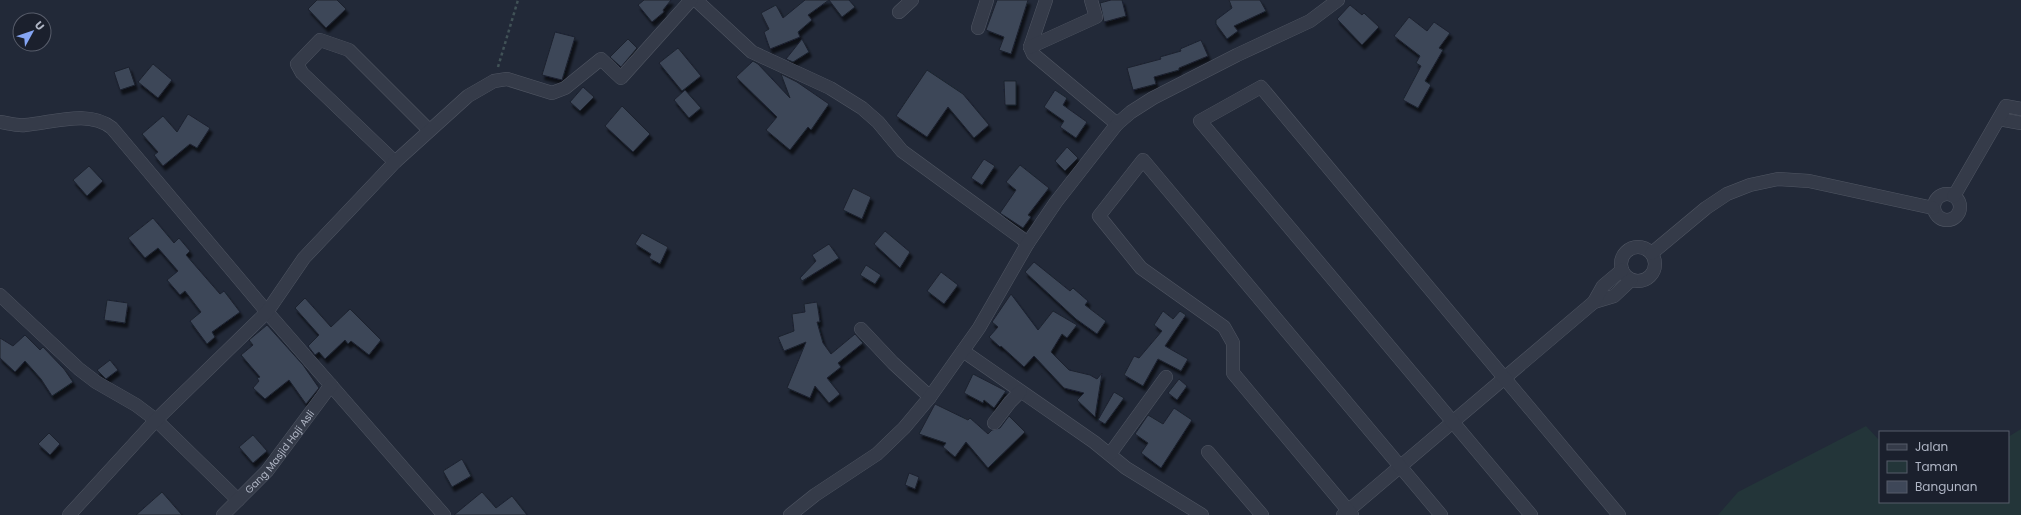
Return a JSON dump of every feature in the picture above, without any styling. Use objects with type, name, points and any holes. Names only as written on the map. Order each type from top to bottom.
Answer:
[{"type":"street","points":[[69,515],[156,420],[268,312],[304,258],[395,162],[468,96],[494,81],[507,79],[552,93],[565,88],[601,59],[621,78],[691,0]]},
{"type":"street","points":[[696,0],[752,52],[830,88],[862,108],[878,122],[902,151],[1028,243]]},
{"type":"street","points":[[899,12],[912,0]]},
{"type":"street","points":[[978,28],[987,0]]},
{"type":"street","points":[[1046,0],[1030,47],[1033,54],[1117,124]]},
{"type":"street","points":[[1030,47],[1096,17],[1091,0]]},
{"type":"street","points":[[790,515],[815,495],[878,454],[893,440],[930,397],[979,328],[1028,243],[1056,202],[1117,124],[1131,112],[1153,98],[1237,55],[1310,21],[1338,0]]},
{"type":"street","points":[[395,162],[302,73],[297,64],[320,40],[349,50],[429,130]]},
{"type":"street","points":[[1531,515],[1200,120],[1261,87],[1619,515]]},
{"type":"street","points":[[1954,196],[2006,106],[2021,109]]},
{"type":"street","points":[[0,122],[23,126],[90,118],[105,122],[126,142],[268,312],[444,515]]},
{"type":"street","points":[[1999,119],[2021,123]]},
{"type":"street","points":[[1441,515],[1400,466],[1143,160],[1099,216],[1141,268],[1224,328],[1233,343],[1233,373],[1348,514],[1400,466],[1594,302],[1614,296],[1626,275],[1622,258],[1626,252],[1632,248],[1643,247],[1652,252],[1656,261],[1656,266],[1655,271],[1649,279],[1640,282],[1626,275]]},
{"type":"street","points":[[1652,252],[1706,208],[1727,194],[1750,185],[1778,179],[1809,181],[1933,208]]},
{"type":"street","points":[[1945,194],[1954,196],[1960,204],[1959,213],[1953,219],[1944,221],[1936,216],[1933,208],[1936,198],[1945,194]]},
{"type":"street","points":[[0,295],[96,382],[136,405],[156,420],[238,500]]},
{"type":"street","points":[[862,329],[893,363],[930,397]]},
{"type":"street","points":[[963,351],[1110,454],[1126,468],[1202,515]]},
{"type":"street","points":[[1110,454],[1166,377]]},
{"type":"street","name":"Gang Masjid Haji Asli","points":[[223,515],[267,471],[331,385]]},
{"type":"street","points":[[994,423],[1010,402],[1020,392]]},
{"type":"street","points":[[1208,452],[1262,515]]},
{"type":"path","points":[[494,81],[518,0]]},
{"type":"green space","points":[[1866,426],[1879,440],[1879,503],[2009,503],[2009,436],[2021,429],[2021,515],[1718,515],[1738,492]]},
{"type":"building","points":[[317,0],[337,0],[346,9],[326,28],[308,9]]},
{"type":"building","points":[[644,0],[671,0],[663,10],[664,12],[652,22],[638,5]]},
{"type":"building","points":[[805,0],[829,0],[808,15],[812,20],[798,32],[800,37],[770,49],[764,32],[769,29],[761,13],[776,5],[783,18]]},
{"type":"building","points":[[829,0],[849,0],[855,7],[842,17]]},
{"type":"building","points":[[997,0],[1028,0],[1011,54],[999,50],[1004,37],[986,30]]},
{"type":"building","points":[[1111,0],[1122,0],[1126,16],[1104,22],[1100,3]]},
{"type":"building","points":[[1229,0],[1260,0],[1266,11],[1234,26],[1238,31],[1227,39],[1216,24],[1216,20],[1232,8]]},
{"type":"building","points":[[1350,5],[1362,15],[1364,13],[1379,27],[1362,45],[1337,19]]},
{"type":"building","points":[[1409,17],[1427,31],[1434,22],[1450,33],[1439,48],[1443,50],[1425,81],[1431,85],[1418,108],[1403,100],[1421,66],[1416,63],[1420,56],[1394,36]]},
{"type":"building","points":[[555,32],[575,37],[562,80],[542,75]]},
{"type":"building","points":[[628,39],[637,48],[621,67],[610,57]]},
{"type":"building","points":[[802,39],[809,52],[793,62],[786,59]]},
{"type":"building","points":[[1201,40],[1208,56],[1179,68],[1179,70],[1154,77],[1156,84],[1133,90],[1127,68],[1161,59],[1160,57],[1181,51],[1180,49]]},
{"type":"building","points":[[678,48],[701,76],[682,91],[659,63]]},
{"type":"building","points":[[753,61],[758,64],[790,98],[781,74],[797,82],[829,104],[811,130],[808,127],[790,150],[766,130],[777,117],[736,77]]},
{"type":"building","points":[[153,64],[172,80],[158,98],[138,82]]},
{"type":"building","points":[[129,67],[135,85],[120,90],[114,72]]},
{"type":"building","points":[[927,70],[963,94],[989,125],[974,138],[948,107],[927,137],[896,116]]},
{"type":"building","points":[[1004,81],[1016,81],[1016,105],[1005,105]]},
{"type":"building","points":[[583,87],[594,97],[580,111],[570,102]]},
{"type":"building","points":[[685,90],[701,108],[689,118],[674,100]]},
{"type":"building","points":[[1055,90],[1067,98],[1063,105],[1087,122],[1076,138],[1060,127],[1064,121],[1044,107]]},
{"type":"building","points":[[622,106],[650,134],[633,152],[605,126]]},
{"type":"building","points":[[188,114],[210,128],[197,148],[190,144],[163,166],[154,155],[158,152],[142,134],[163,116],[177,132]]},
{"type":"building","points":[[1067,147],[1078,158],[1065,171],[1055,161]]},
{"type":"building","points":[[984,159],[995,166],[982,185],[971,178]]},
{"type":"building","points":[[1020,165],[1049,188],[1028,215],[1031,217],[1023,228],[1000,213],[1016,190],[1006,182]]},
{"type":"building","points":[[89,166],[103,181],[87,196],[73,180]]},
{"type":"building","points":[[853,188],[871,197],[862,219],[843,210]]},
{"type":"building","points":[[153,218],[174,243],[179,238],[190,251],[186,255],[220,294],[224,291],[240,312],[212,332],[215,337],[207,344],[190,321],[201,312],[185,291],[180,295],[167,280],[178,271],[158,248],[145,258],[128,238]]},
{"type":"building","points":[[885,231],[910,252],[900,268],[874,244]]},
{"type":"building","points":[[642,233],[668,247],[660,264],[649,258],[651,254],[635,244]]},
{"type":"building","points":[[829,244],[839,258],[802,281],[800,278],[816,261],[812,255]]},
{"type":"building","points":[[1034,262],[1070,291],[1073,288],[1088,301],[1085,305],[1106,321],[1097,334],[1076,319],[1025,272]]},
{"type":"building","points":[[866,265],[881,275],[875,284],[860,275]]},
{"type":"building","points":[[941,272],[958,285],[944,304],[927,291]]},
{"type":"building","points":[[1011,294],[1038,330],[1053,311],[1077,325],[1067,338],[1062,334],[1051,352],[1069,370],[1090,375],[1097,379],[1102,373],[1095,417],[1077,400],[1084,393],[1064,388],[1034,356],[1024,367],[989,337],[998,327],[992,322]]},
{"type":"building","points":[[305,298],[331,327],[350,309],[381,340],[369,355],[351,341],[348,344],[345,340],[325,359],[319,352],[315,355],[308,346],[319,335],[295,308]]},
{"type":"building","points":[[107,300],[128,303],[125,323],[104,320]]},
{"type":"building","points":[[817,302],[820,322],[817,322],[823,343],[831,354],[855,334],[863,343],[838,363],[841,367],[827,378],[840,394],[829,403],[815,386],[810,398],[787,388],[806,342],[784,351],[778,337],[794,331],[792,314],[805,312],[804,304]]},
{"type":"building","points":[[1163,311],[1173,319],[1180,311],[1186,315],[1165,346],[1188,359],[1181,371],[1158,359],[1143,386],[1124,375],[1134,356],[1139,358],[1162,331],[1154,325]]},
{"type":"building","points":[[267,325],[303,365],[319,388],[306,404],[289,380],[265,399],[253,388],[259,381],[257,378],[260,377],[241,355],[253,345],[249,340]]},
{"type":"building","points":[[25,335],[40,350],[43,347],[64,369],[73,382],[52,396],[41,379],[25,361],[15,372],[0,358],[0,338],[13,346]]},
{"type":"building","points":[[110,360],[118,370],[106,379],[97,370]]},
{"type":"building","points":[[973,374],[1006,391],[994,408],[984,400],[983,403],[964,393]]},
{"type":"building","points":[[1179,379],[1187,386],[1177,400],[1168,393]]},
{"type":"building","points":[[1114,392],[1124,398],[1105,424],[1098,420]]},
{"type":"building","points":[[935,404],[968,420],[970,418],[988,434],[992,430],[1000,428],[1009,416],[1025,432],[988,468],[966,442],[955,457],[943,447],[946,443],[919,434]]},
{"type":"building","points":[[1174,408],[1192,420],[1161,468],[1141,453],[1148,443],[1135,434],[1148,415],[1163,424]]},
{"type":"building","points":[[49,433],[60,444],[50,455],[38,444]]},
{"type":"building","points":[[253,435],[267,451],[253,463],[239,447]]},
{"type":"building","points":[[462,459],[471,476],[452,487],[443,471]]},
{"type":"building","points":[[909,473],[919,477],[915,489],[905,485]]},
{"type":"building","points":[[162,492],[182,515],[136,515]]},
{"type":"building","points":[[482,492],[496,508],[512,496],[527,515],[454,515]]}]
